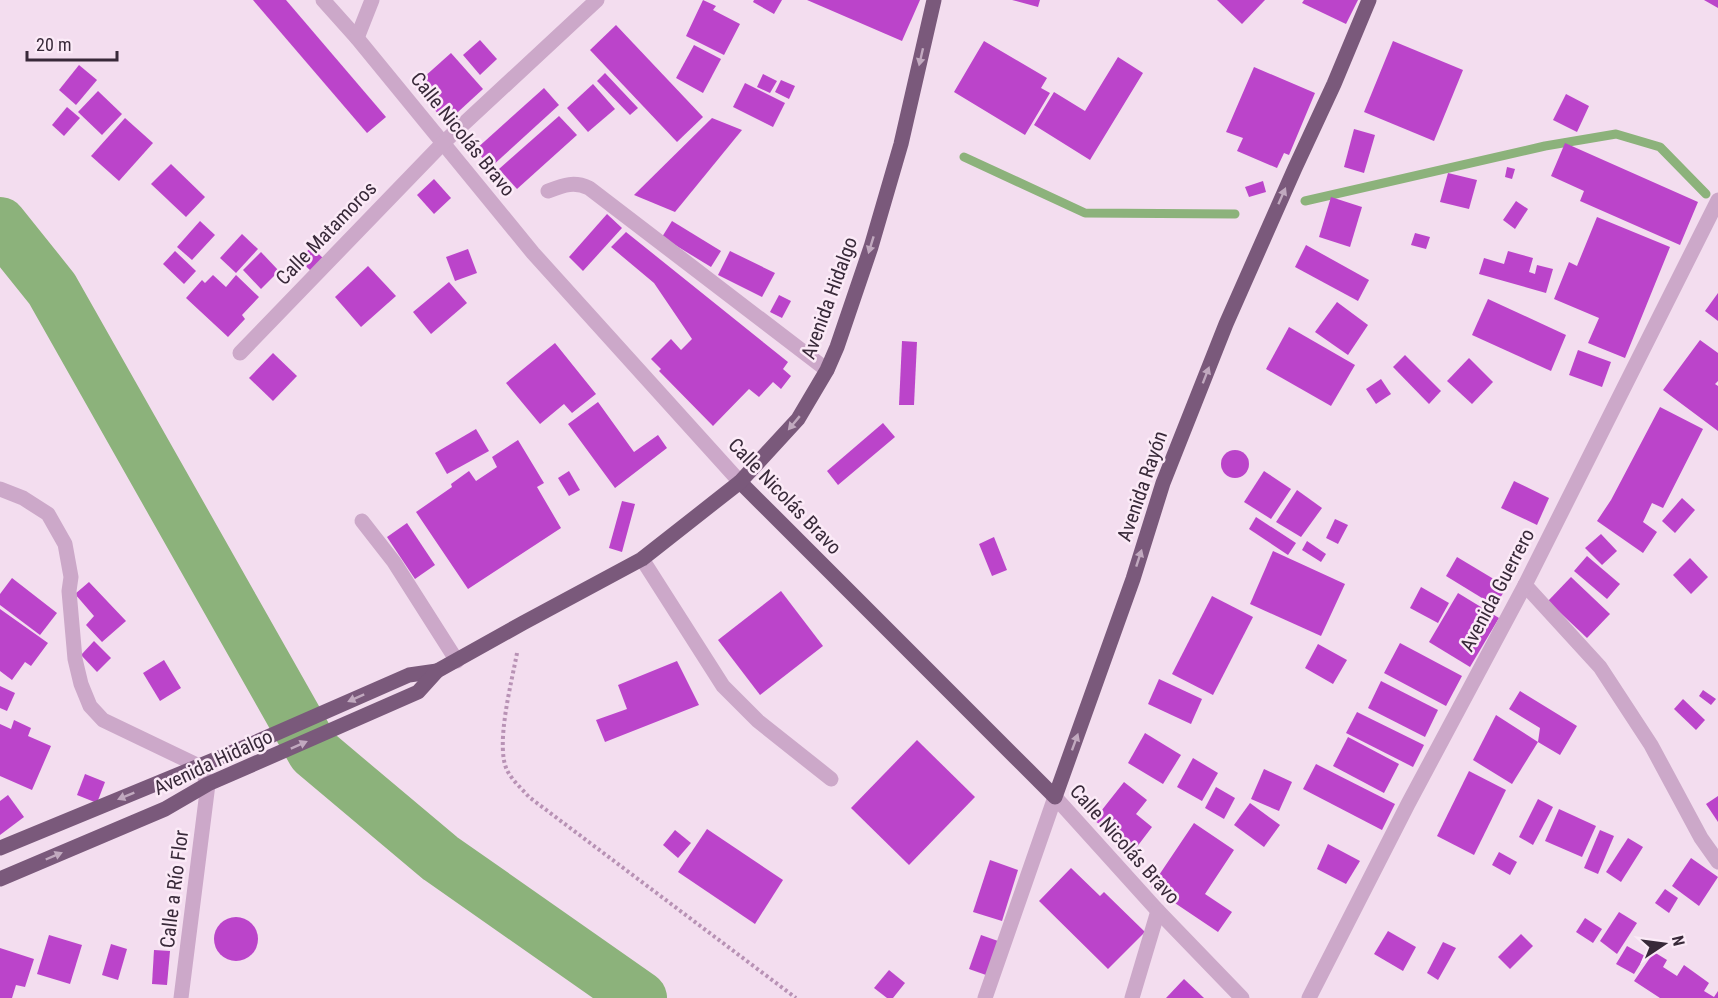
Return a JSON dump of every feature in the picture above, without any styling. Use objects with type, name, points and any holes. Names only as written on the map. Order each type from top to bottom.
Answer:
[{"type":"main road","name":"Avenida Hidalgo","points":[[0,879],[165,809],[208,784],[418,692],[437,672],[642,559],[740,482],[798,419],[837,347],[871,247],[901,144],[934,0]]},
{"type":"main road","name":"Avenida Rayón","points":[[1055,797],[1133,579],[1163,483],[1213,356],[1369,0]]},
{"type":"main road","name":"Calle Nicolás Bravo","points":[[740,482],[1055,797]]},
{"type":"main road","name":"Avenida Hidalgo","points":[[0,848],[238,750],[409,675],[437,672]]},
{"type":"street","name":"Calle Nicolás Bravo","points":[[323,0],[357,38],[533,253],[740,482]]},
{"type":"street","points":[[357,38],[372,0]]},
{"type":"street","name":"Calle Matamoros","points":[[240,353],[443,143],[597,0]]},
{"type":"street","points":[[548,190],[578,183],[589,188],[826,370]]},
{"type":"street","name":"Avenida Guerrero","points":[[1309,998],[1408,804],[1525,585],[1718,200]]},
{"type":"street","points":[[0,489],[23,498],[48,514],[65,544],[70,577],[69,591],[75,660],[90,706],[103,720],[199,766],[208,784]]},
{"type":"street","points":[[362,521],[394,562],[457,661]]},
{"type":"street","points":[[642,559],[723,686],[758,721],[831,779]]},
{"type":"street","points":[[1525,585],[1600,667],[1651,745],[1701,838],[1718,861]]},
{"type":"street","name":"Calle a Río Flor","points":[[181,998],[208,784]]},
{"type":"street","name":"Calle Nicolás Bravo","points":[[1055,797],[1158,911],[1242,998]]},
{"type":"street","name":"Avenida Rayón","points":[[985,998],[1055,797]]},
{"type":"street","points":[[1132,998],[1158,911]]},
{"type":"path","points":[[523,623],[505,717],[502,748],[507,771],[529,797],[796,998]]},
{"type":"building","points":[[253,0],[286,0],[386,117],[367,133]]},
{"type":"building","points":[[703,0],[716,6],[713,10],[740,24],[724,55],[686,36]]},
{"type":"building","points":[[754,0],[782,0],[774,14],[753,2]]},
{"type":"building","points":[[807,0],[920,0],[902,41]]},
{"type":"building","points":[[1012,0],[1040,0],[1038,7]]},
{"type":"building","points":[[1217,0],[1265,0],[1242,24]]},
{"type":"building","points":[[1304,0],[1358,0],[1346,24],[1302,3]]},
{"type":"building","points":[[1704,0],[1718,0],[1718,8]]},
{"type":"building","points":[[616,25],[703,117],[677,142],[590,50]]},
{"type":"building","points":[[480,40],[497,59],[480,75],[463,55]]},
{"type":"building","points":[[984,41],[1047,78],[1041,88],[1050,93],[1025,135],[954,92]]},
{"type":"building","points":[[1393,41],[1463,70],[1434,141],[1364,112]]},
{"type":"building","points":[[694,45],[721,59],[703,93],[676,78]]},
{"type":"building","points":[[451,53],[483,89],[446,123],[414,86]]},
{"type":"building","points":[[1118,57],[1143,73],[1090,160],[1034,125],[1054,92],[1085,111]]},
{"type":"building","points":[[79,65],[97,80],[76,105],[59,90]]},
{"type":"building","points":[[1254,67],[1315,93],[1289,155],[1284,153],[1277,168],[1237,151],[1243,138],[1226,132]]},
{"type":"building","points":[[605,73],[638,108],[630,115],[597,81]]},
{"type":"building","points":[[763,74],[777,81],[770,93],[757,87]]},
{"type":"building","points":[[781,80],[795,86],[789,99],[775,92]]},
{"type":"building","points":[[745,83],[785,103],[773,127],[733,107]]},
{"type":"building","points":[[593,84],[615,109],[588,132],[567,108]]},
{"type":"building","points":[[544,88],[559,105],[491,167],[475,150]]},
{"type":"building","points":[[98,91],[122,114],[102,135],[78,112]]},
{"type":"building","points":[[1566,94],[1589,106],[1577,132],[1553,120]]},
{"type":"building","points":[[67,107],[80,118],[64,136],[52,125]]},
{"type":"building","points":[[559,116],[577,135],[517,189],[499,169]]},
{"type":"building","points":[[125,118],[153,143],[119,181],[91,156]]},
{"type":"building","points":[[712,118],[742,130],[675,212],[634,195]]},
{"type":"building","points":[[1354,129],[1375,135],[1364,173],[1344,167]]},
{"type":"building","points":[[1565,143],[1698,202],[1680,245],[1580,201],[1584,191],[1551,176]]},
{"type":"building","points":[[171,164],[205,197],[186,217],[151,184]]},
{"type":"building","points":[[1507,167],[1515,169],[1512,179],[1505,177]]},
{"type":"building","points":[[1448,173],[1477,180],[1469,209],[1440,202]]},
{"type":"building","points":[[434,179],[451,198],[434,214],[417,195]]},
{"type":"building","points":[[1263,181],[1266,192],[1249,197],[1245,187]]},
{"type":"building","points":[[1331,197],[1362,207],[1350,247],[1319,237]]},
{"type":"building","points":[[1516,201],[1528,209],[1515,229],[1503,220]]},
{"type":"building","points":[[607,214],[622,228],[583,271],[569,257]]},
{"type":"building","points":[[1597,217],[1670,247],[1625,358],[1588,343],[1599,318],[1554,299],[1569,262],[1577,266]]},
{"type":"building","points":[[200,221],[215,235],[192,260],[177,247]]},
{"type":"building","points":[[672,221],[721,251],[711,267],[662,237]]},
{"type":"building","points":[[626,232],[788,362],[783,369],[791,376],[781,389],[773,382],[759,397],[749,389],[713,426],[659,371],[661,369],[651,359],[671,339],[681,350],[692,339],[654,283],[611,247]]},
{"type":"building","points":[[1415,233],[1430,237],[1426,249],[1411,245]]},
{"type":"building","points":[[242,234],[258,249],[236,273],[220,258]]},
{"type":"building","points":[[1306,245],[1369,280],[1358,301],[1295,267]]},
{"type":"building","points":[[311,247],[323,258],[311,271],[299,260]]},
{"type":"building","points":[[468,249],[477,273],[455,281],[446,257]]},
{"type":"building","points":[[175,251],[196,271],[184,284],[163,264]]},
{"type":"building","points":[[730,251],[775,273],[762,297],[718,275]]},
{"type":"building","points":[[1508,251],[1533,258],[1529,272],[1535,274],[1537,265],[1553,269],[1546,293],[1479,274],[1484,258],[1504,264]]},
{"type":"building","points":[[261,252],[279,271],[261,289],[243,270]]},
{"type":"building","points":[[368,266],[396,296],[361,327],[335,297]]},
{"type":"building","points":[[213,275],[226,287],[236,275],[259,297],[242,315],[245,319],[228,337],[186,298],[202,280],[205,283]]},
{"type":"building","points":[[449,282],[467,303],[431,334],[413,312]]},
{"type":"building","points":[[1718,293],[1718,321],[1705,311]]},
{"type":"building","points":[[779,295],[791,301],[782,318],[770,312]]},
{"type":"building","points":[[1488,299],[1566,335],[1551,371],[1472,335]]},
{"type":"building","points":[[1337,302],[1368,325],[1348,355],[1315,332]]},
{"type":"building","points":[[1289,327],[1355,365],[1331,406],[1266,369]]},
{"type":"building","points":[[1700,340],[1718,353],[1718,381],[1715,384],[1718,386],[1718,431],[1663,390]]},
{"type":"building","points":[[902,341],[917,342],[914,405],[899,405]]},
{"type":"building","points":[[555,343],[596,394],[572,413],[564,404],[540,424],[506,383]]},
{"type":"building","points":[[1578,350],[1611,362],[1602,387],[1569,375]]},
{"type":"building","points":[[273,353],[297,376],[273,401],[249,378]]},
{"type":"building","points":[[1405,355],[1441,391],[1429,404],[1393,367]]},
{"type":"building","points":[[1469,358],[1493,382],[1472,404],[1447,381]]},
{"type":"building","points":[[1381,379],[1391,394],[1376,404],[1366,389]]},
{"type":"building","points":[[598,402],[634,452],[658,435],[667,448],[615,488],[568,424]]},
{"type":"building","points":[[1660,407],[1703,429],[1663,508],[1652,503],[1643,522],[1657,532],[1643,553],[1597,521],[1611,500]]},
{"type":"building","points":[[883,423],[895,437],[838,485],[827,471]]},
{"type":"building","points":[[476,429],[489,451],[447,474],[435,453]]},
{"type":"building","points":[[518,440],[544,483],[537,487],[561,528],[468,589],[416,512],[452,487],[451,484],[469,471],[476,481],[497,467],[492,457]]},
{"type":"building","points":[[1235,450],[1245,454],[1249,464],[1245,474],[1235,478],[1225,474],[1221,464],[1225,454]]},
{"type":"building","points":[[569,471],[580,490],[569,496],[558,478]]},
{"type":"building","points":[[1264,471],[1291,489],[1271,519],[1244,502]]},
{"type":"building","points":[[1514,481],[1549,498],[1537,525],[1501,508]]},
{"type":"building","points":[[1297,490],[1322,508],[1301,537],[1276,522]]},
{"type":"building","points":[[1682,498],[1695,510],[1675,533],[1662,521]]},
{"type":"building","points":[[622,501],[635,504],[622,552],[609,548]]},
{"type":"building","points":[[1256,517],[1296,543],[1288,555],[1249,529]]},
{"type":"building","points":[[1335,519],[1348,525],[1338,544],[1326,538]]},
{"type":"building","points":[[407,523],[435,565],[415,579],[387,537]]},
{"type":"building","points":[[1601,534],[1617,551],[1602,565],[1585,548]]},
{"type":"building","points":[[994,537],[1007,570],[992,576],[979,544]]},
{"type":"building","points":[[1307,541],[1326,554],[1321,562],[1302,550]]},
{"type":"building","points":[[1273,551],[1345,584],[1321,636],[1250,604]]},
{"type":"building","points":[[1587,556],[1620,584],[1607,599],[1574,571]]},
{"type":"building","points":[[1457,557],[1507,587],[1495,606],[1446,576]]},
{"type":"building","points":[[1690,558],[1708,577],[1691,594],[1673,575]]},
{"type":"building","points":[[1571,577],[1610,614],[1587,638],[1548,601]]},
{"type":"building","points":[[12,578],[57,613],[40,635],[0,605],[0,594]]},
{"type":"building","points":[[89,582],[126,621],[102,642],[86,625],[94,616],[75,594]]},
{"type":"building","points":[[1421,587],[1449,603],[1438,623],[1410,608]]},
{"type":"building","points":[[781,591],[823,646],[760,695],[718,640]]},
{"type":"building","points":[[1458,593],[1499,618],[1470,667],[1429,642]]},
{"type":"building","points":[[1212,596],[1253,617],[1213,695],[1172,674]]},
{"type":"building","points":[[0,609],[48,643],[31,666],[25,662],[12,680],[0,671]]},
{"type":"building","points":[[94,641],[111,658],[97,672],[81,655]]},
{"type":"building","points":[[1400,643],[1462,676],[1446,706],[1384,673]]},
{"type":"building","points":[[1318,644],[1347,660],[1333,684],[1305,668]]},
{"type":"building","points":[[164,660],[181,688],[160,701],[143,673]]},
{"type":"building","points":[[677,661],[699,705],[605,742],[596,720],[627,709],[618,685]]},
{"type":"building","points":[[1159,679],[1202,699],[1191,724],[1148,704]]},
{"type":"building","points":[[1381,681],[1438,710],[1425,737],[1368,708]]},
{"type":"building","points":[[0,686],[15,693],[7,711],[0,708]]},
{"type":"building","points":[[1703,690],[1716,699],[1711,705],[1699,696]]},
{"type":"building","points":[[1520,691],[1577,726],[1560,755],[1538,742],[1540,728],[1509,709]]},
{"type":"building","points":[[1683,699],[1705,720],[1696,730],[1674,709]]},
{"type":"building","points":[[1357,712],[1424,745],[1413,767],[1346,733]]},
{"type":"building","points":[[1496,715],[1538,742],[1512,784],[1473,760]]},
{"type":"building","points":[[14,720],[31,728],[28,736],[51,746],[32,790],[0,776],[0,724],[11,729]]},
{"type":"building","points":[[1145,733],[1181,755],[1163,784],[1128,763]]},
{"type":"building","points":[[1348,737],[1399,764],[1384,793],[1333,766]]},
{"type":"building","points":[[917,740],[975,797],[909,865],[851,808]]},
{"type":"building","points":[[1193,758],[1218,773],[1202,801],[1177,787]]},
{"type":"building","points":[[1316,764],[1395,804],[1382,830],[1303,789]]},
{"type":"building","points":[[1264,769],[1292,782],[1279,811],[1251,799]]},
{"type":"building","points":[[1469,771],[1506,790],[1474,855],[1437,836]]},
{"type":"building","points":[[85,774],[105,782],[97,803],[77,795]]},
{"type":"building","points":[[1124,782],[1147,800],[1136,814],[1152,827],[1133,852],[1094,820]]},
{"type":"building","points":[[1216,787],[1235,798],[1224,819],[1205,808]]},
{"type":"building","points":[[8,795],[24,817],[0,835],[0,801]]},
{"type":"building","points":[[1718,796],[1718,822],[1706,804]]},
{"type":"building","points":[[1538,799],[1553,807],[1533,845],[1519,837]]},
{"type":"building","points":[[1250,803],[1280,825],[1264,847],[1234,825]]},
{"type":"building","points":[[1559,809],[1596,826],[1582,857],[1545,841]]},
{"type":"building","points":[[1194,823],[1234,850],[1205,894],[1232,912],[1218,932],[1151,887]]},
{"type":"building","points":[[707,829],[783,880],[755,924],[678,872]]},
{"type":"building","points":[[675,830],[691,843],[678,858],[663,845]]},
{"type":"building","points":[[1600,830],[1614,836],[1598,874],[1584,868]]},
{"type":"building","points":[[1628,838],[1643,847],[1621,882],[1606,872]]},
{"type":"building","points":[[1328,844],[1360,861],[1346,884],[1317,869]]},
{"type":"building","points":[[1499,852],[1517,862],[1510,875],[1492,865]]},
{"type":"building","points":[[1691,858],[1718,877],[1699,906],[1672,886]]},
{"type":"building","points":[[990,860],[1018,870],[1002,921],[973,912]]},
{"type":"building","points":[[1071,868],[1100,896],[1104,892],[1145,932],[1108,969],[1039,901]]},
{"type":"building","points":[[1665,889],[1678,898],[1669,913],[1655,903]]},
{"type":"building","points":[[1619,912],[1637,923],[1617,954],[1600,941]]},
{"type":"building","points":[[236,917],[251,924],[258,939],[251,954],[236,961],[221,954],[214,939],[221,924]]},
{"type":"building","points":[[1585,918],[1602,929],[1593,943],[1576,932]]},
{"type":"building","points":[[1388,931],[1416,947],[1403,971],[1374,954]]},
{"type":"building","points":[[1521,934],[1533,946],[1510,969],[1498,957]]},
{"type":"building","points":[[49,935],[82,945],[70,984],[37,974]]},
{"type":"building","points":[[981,935],[998,941],[986,975],[969,969]]},
{"type":"building","points":[[1443,942],[1456,948],[1438,980],[1427,973]]},
{"type":"building","points":[[111,944],[127,949],[118,980],[102,975]]},
{"type":"building","points":[[1627,946],[1645,956],[1634,974],[1616,964]]},
{"type":"building","points":[[0,948],[34,959],[25,987],[16,985],[12,998],[0,998]]},
{"type":"building","points":[[154,950],[170,951],[167,985],[152,984]]},
{"type":"building","points":[[1654,952],[1667,960],[1663,967],[1677,976],[1684,965],[1709,983],[1704,991],[1714,997],[1718,991],[1718,998],[1660,998],[1634,981]]},
{"type":"building","points":[[889,970],[905,983],[893,998],[887,998],[874,988]]},
{"type":"building","points":[[1184,979],[1204,998],[1166,998]]},
{"type":"waterway","points":[[1305,201],[1545,146],[1616,134],[1660,147],[1706,194]]},
{"type":"waterway","points":[[964,157],[1085,213],[1235,214]]},
{"type":"waterway","points":[[0,224],[52,289],[314,752],[440,858],[640,998]]}]
